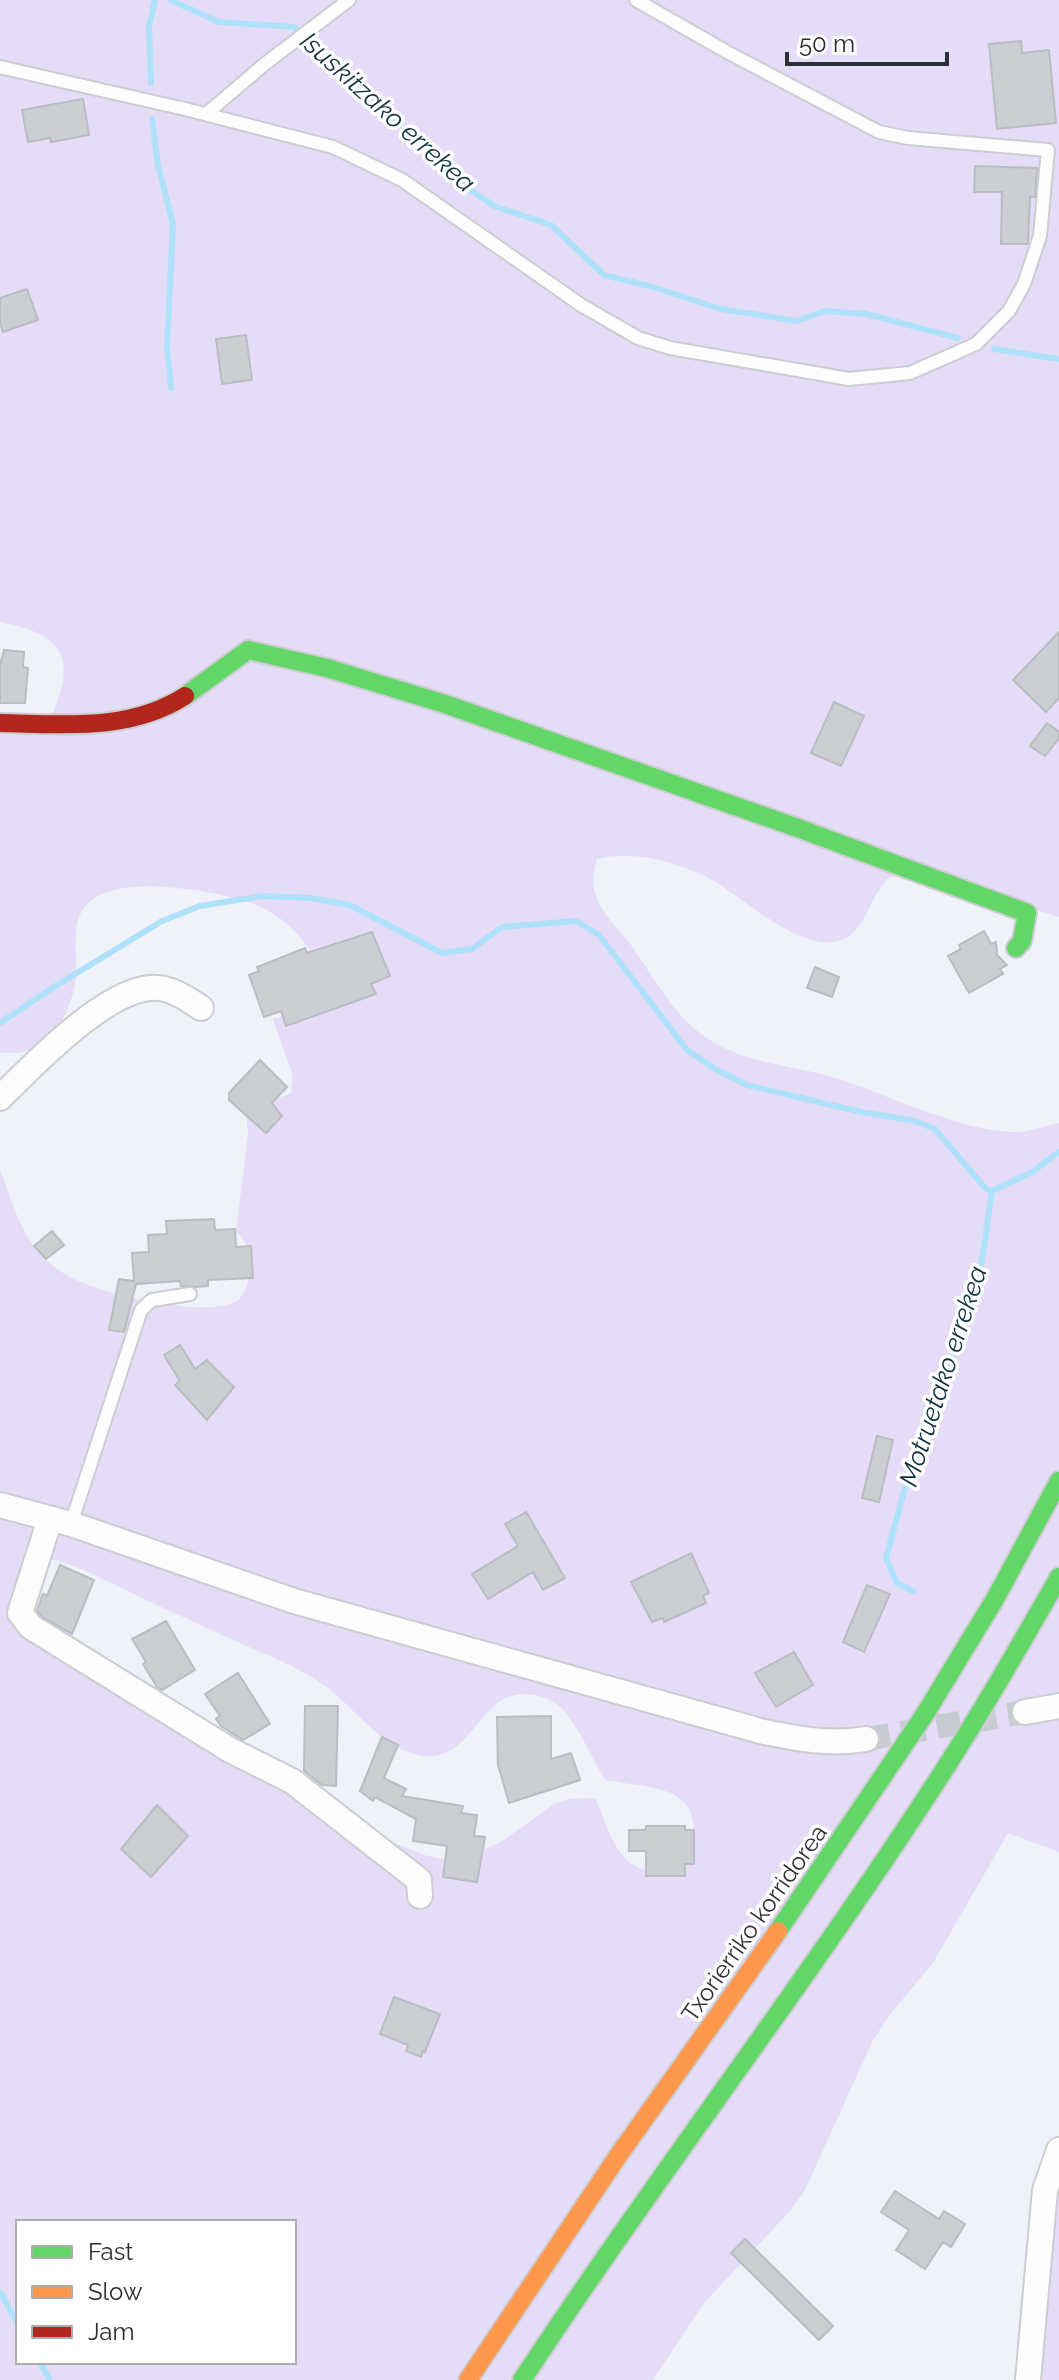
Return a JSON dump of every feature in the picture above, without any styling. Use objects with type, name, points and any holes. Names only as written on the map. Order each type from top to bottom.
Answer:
[{"type":"main road","points":[[0,723],[90,722],[151,715],[248,650],[277,655],[415,695],[840,842],[1027,913],[1022,941],[1016,948]]},
{"type":"main road","name":"Txorierriko korridorea","points":[[468,2380],[566,2231],[842,1842],[1000,1592],[1059,1481]]},
{"type":"main road","points":[[522,2380],[637,2209],[880,1868],[965,1738],[1025,1640],[1059,1577]]},
{"type":"street","points":[[0,1098],[53,1045],[118,998],[150,988],[180,993],[201,1008]]},
{"type":"street","points":[[0,1505],[60,1521],[294,1601],[764,1732],[807,1741],[842,1743],[866,1739]]},
{"type":"street","points":[[60,1521],[20,1613],[31,1627],[230,1750],[292,1781],[419,1880],[420,1896]]},
{"type":"street","points":[[1025,1712],[1059,1706]]},
{"type":"street","points":[[1028,2380],[1045,2190],[1059,2150]]},
{"type":"lane","points":[[206,114],[290,43],[349,0]]},
{"type":"lane","points":[[0,67],[206,114],[333,147],[402,180],[581,305],[638,338],[670,348],[849,379],[910,373],[976,344],[1009,311],[1024,284],[1040,236],[1048,150],[908,138],[879,132],[636,0]]},
{"type":"lane","points":[[60,1521],[141,1310],[152,1300],[190,1294]]},
{"type":"shaded area","points":[[0,0],[1059,0],[1059,917],[933,877],[890,877],[878,891],[855,931],[832,942],[813,940],[794,933],[705,876],[666,862],[638,856],[611,857],[597,859],[594,872],[594,890],[607,915],[677,1011],[713,1042],[757,1060],[836,1078],[967,1125],[1017,1132],[1059,1123],[1059,1852],[1008,1833],[933,1963],[873,2040],[805,2190],[791,2210],[704,2303],[653,2380],[0,2380],[0,1170],[26,1235],[51,1264],[69,1277],[130,1297],[178,1306],[220,1306],[235,1302],[244,1292],[249,1274],[247,1249],[236,1231],[248,1134],[246,1111],[291,1093],[293,1076],[273,1019],[312,1007],[336,951],[310,951],[295,931],[276,915],[222,895],[144,886],[100,895],[86,905],[78,922],[75,987],[68,1009],[56,1029],[30,1050],[0,1053],[0,726],[53,713],[64,675],[58,649],[37,633],[0,622]],"holes":[[[48,1559],[61,1561],[297,1669],[330,1690],[387,1741],[414,1754],[435,1756],[451,1751],[499,1702],[514,1695],[534,1695],[547,1699],[559,1706],[571,1720],[605,1780],[654,1788],[681,1799],[689,1809],[693,1823],[692,1842],[655,1871],[642,1869],[622,1855],[595,1798],[568,1799],[554,1804],[501,1842],[455,1862],[424,1855],[376,1836],[26,1610]]]},
{"type":"shaded area","points":[[1059,2161],[1059,2380],[1020,2380],[1019,2338],[1031,2236]]},
{"type":"building","points":[[1021,41],[1022,53],[1049,50],[1056,123],[997,129],[989,44]]},
{"type":"building","points":[[83,99],[89,135],[51,142],[50,138],[28,142],[22,110]]},
{"type":"building","points":[[975,166],[1037,168],[1035,197],[1030,197],[1028,244],[1001,244],[1002,192],[974,192]]},
{"type":"building","points":[[27,289],[38,320],[3,332],[0,298]]},
{"type":"building","points":[[246,335],[252,380],[222,384],[216,339]]},
{"type":"building","points":[[1059,632],[1059,698],[1046,712],[1013,680]]},
{"type":"building","points":[[4,650],[24,652],[23,667],[28,668],[25,703],[0,703],[0,665]]},
{"type":"building","points":[[834,702],[864,716],[841,766],[811,753]]},
{"type":"building","points":[[1047,723],[1059,732],[1059,738],[1045,756],[1030,746]]},
{"type":"building","points":[[984,931],[991,944],[996,942],[997,955],[1007,965],[1000,969],[1003,974],[969,993],[948,956],[961,949],[959,945]]},
{"type":"building","points":[[372,932],[390,976],[371,984],[376,994],[286,1026],[281,1011],[264,1017],[249,975],[259,971],[257,967],[305,948],[307,953]]},
{"type":"building","points":[[815,967],[839,977],[832,997],[807,988]]},
{"type":"building","points":[[260,1060],[287,1087],[272,1103],[282,1116],[266,1133],[229,1100],[229,1093]]},
{"type":"building","points":[[214,1219],[215,1230],[235,1229],[236,1247],[251,1246],[253,1278],[208,1280],[208,1286],[195,1287],[181,1286],[180,1281],[136,1284],[124,1332],[109,1330],[119,1279],[134,1281],[132,1253],[149,1252],[148,1235],[167,1234],[166,1221]]},
{"type":"building","points":[[52,1231],[64,1245],[46,1259],[34,1246]]},
{"type":"building","points":[[180,1345],[195,1369],[207,1360],[234,1387],[207,1420],[175,1385],[180,1381],[164,1355]]},
{"type":"building","points":[[877,1436],[893,1440],[879,1502],[862,1498]]},
{"type":"building","points":[[526,1512],[565,1578],[543,1590],[533,1572],[488,1599],[472,1574],[518,1546],[505,1524]]},
{"type":"building","points":[[691,1553],[709,1593],[703,1596],[706,1603],[664,1622],[663,1618],[652,1622],[631,1582]]},
{"type":"building","points":[[60,1565],[94,1580],[72,1634],[41,1616],[37,1610],[43,1594],[47,1596]]},
{"type":"building","points":[[867,1585],[890,1594],[864,1652],[843,1642]]},
{"type":"building","points":[[166,1621],[195,1670],[162,1690],[143,1664],[146,1662],[132,1639]]},
{"type":"building","points":[[794,1652],[813,1685],[776,1707],[755,1673]]},
{"type":"building","points":[[238,1673],[270,1724],[243,1740],[221,1726],[216,1719],[220,1716],[205,1694]]},
{"type":"building","points":[[305,1706],[338,1706],[336,1786],[322,1785],[304,1771]]},
{"type":"building","points":[[551,1716],[551,1759],[571,1753],[580,1780],[509,1803],[498,1765],[497,1717]]},
{"type":"building","points":[[382,1737],[398,1745],[384,1778],[406,1789],[402,1796],[463,1806],[461,1813],[477,1815],[474,1836],[485,1837],[477,1882],[443,1877],[447,1846],[413,1841],[416,1819],[375,1797],[373,1801],[360,1791]]},
{"type":"building","points":[[157,1805],[188,1836],[151,1877],[121,1849]]},
{"type":"building","points":[[646,1826],[685,1826],[685,1830],[694,1830],[694,1864],[685,1864],[685,1876],[646,1876],[646,1851],[629,1851],[629,1830],[646,1830]]},
{"type":"building","points":[[394,1997],[440,2014],[421,2057],[406,2051],[408,2045],[380,2034]]},
{"type":"building","points":[[895,2191],[939,2219],[944,2211],[965,2224],[951,2247],[943,2242],[925,2269],[896,2250],[909,2230],[881,2212]]},
{"type":"building","points":[[745,2239],[833,2326],[819,2340],[731,2253]]},
{"type":"waterway","points":[[151,83],[149,27],[155,0]]},
{"type":"waterway","name":"Isuskitzako errekea","points":[[170,0],[219,22],[294,27],[392,118],[445,160],[463,185],[494,206],[551,225],[604,275],[721,309],[797,321],[825,311],[866,314],[958,338]]},
{"type":"waterway","points":[[152,119],[158,165],[173,224],[167,347],[171,388]]},
{"type":"waterway","name":"Isuskitzako errekea","points":[[994,349],[1059,359]]},
{"type":"waterway","name":"Motruetako errekea","points":[[0,1023],[162,921],[200,906],[262,896],[311,898],[350,905],[442,953],[472,949],[502,927],[576,921],[599,935],[687,1050],[715,1069],[747,1085],[861,1112],[915,1121],[935,1129],[986,1189],[992,1191],[979,1281],[954,1353],[920,1432],[886,1558],[897,1583],[913,1591]]},
{"type":"waterway","points":[[992,1191],[1032,1172],[1059,1152]]},
{"type":"waterway","points":[[0,2292],[16,2320]]},
{"type":"waterway","points":[[41,2364],[50,2380]]},
{"type":"tunnel","points":[[866,1739],[1025,1712]]},
{"type":"traffic: fast","points":[[185,696],[248,650],[327,668],[445,704],[795,827],[1027,913],[1022,941],[1016,948]]},
{"type":"traffic: fast","points":[[778,1931],[925,1714],[995,1599],[1059,1481]]},
{"type":"traffic: fast","points":[[522,2380],[885,1860],[967,1733],[1059,1577]]},
{"type":"traffic: slow","points":[[468,2380],[618,2156],[778,1931]]},
{"type":"traffic: jam","points":[[0,723],[118,721],[164,708],[185,696]]}]
